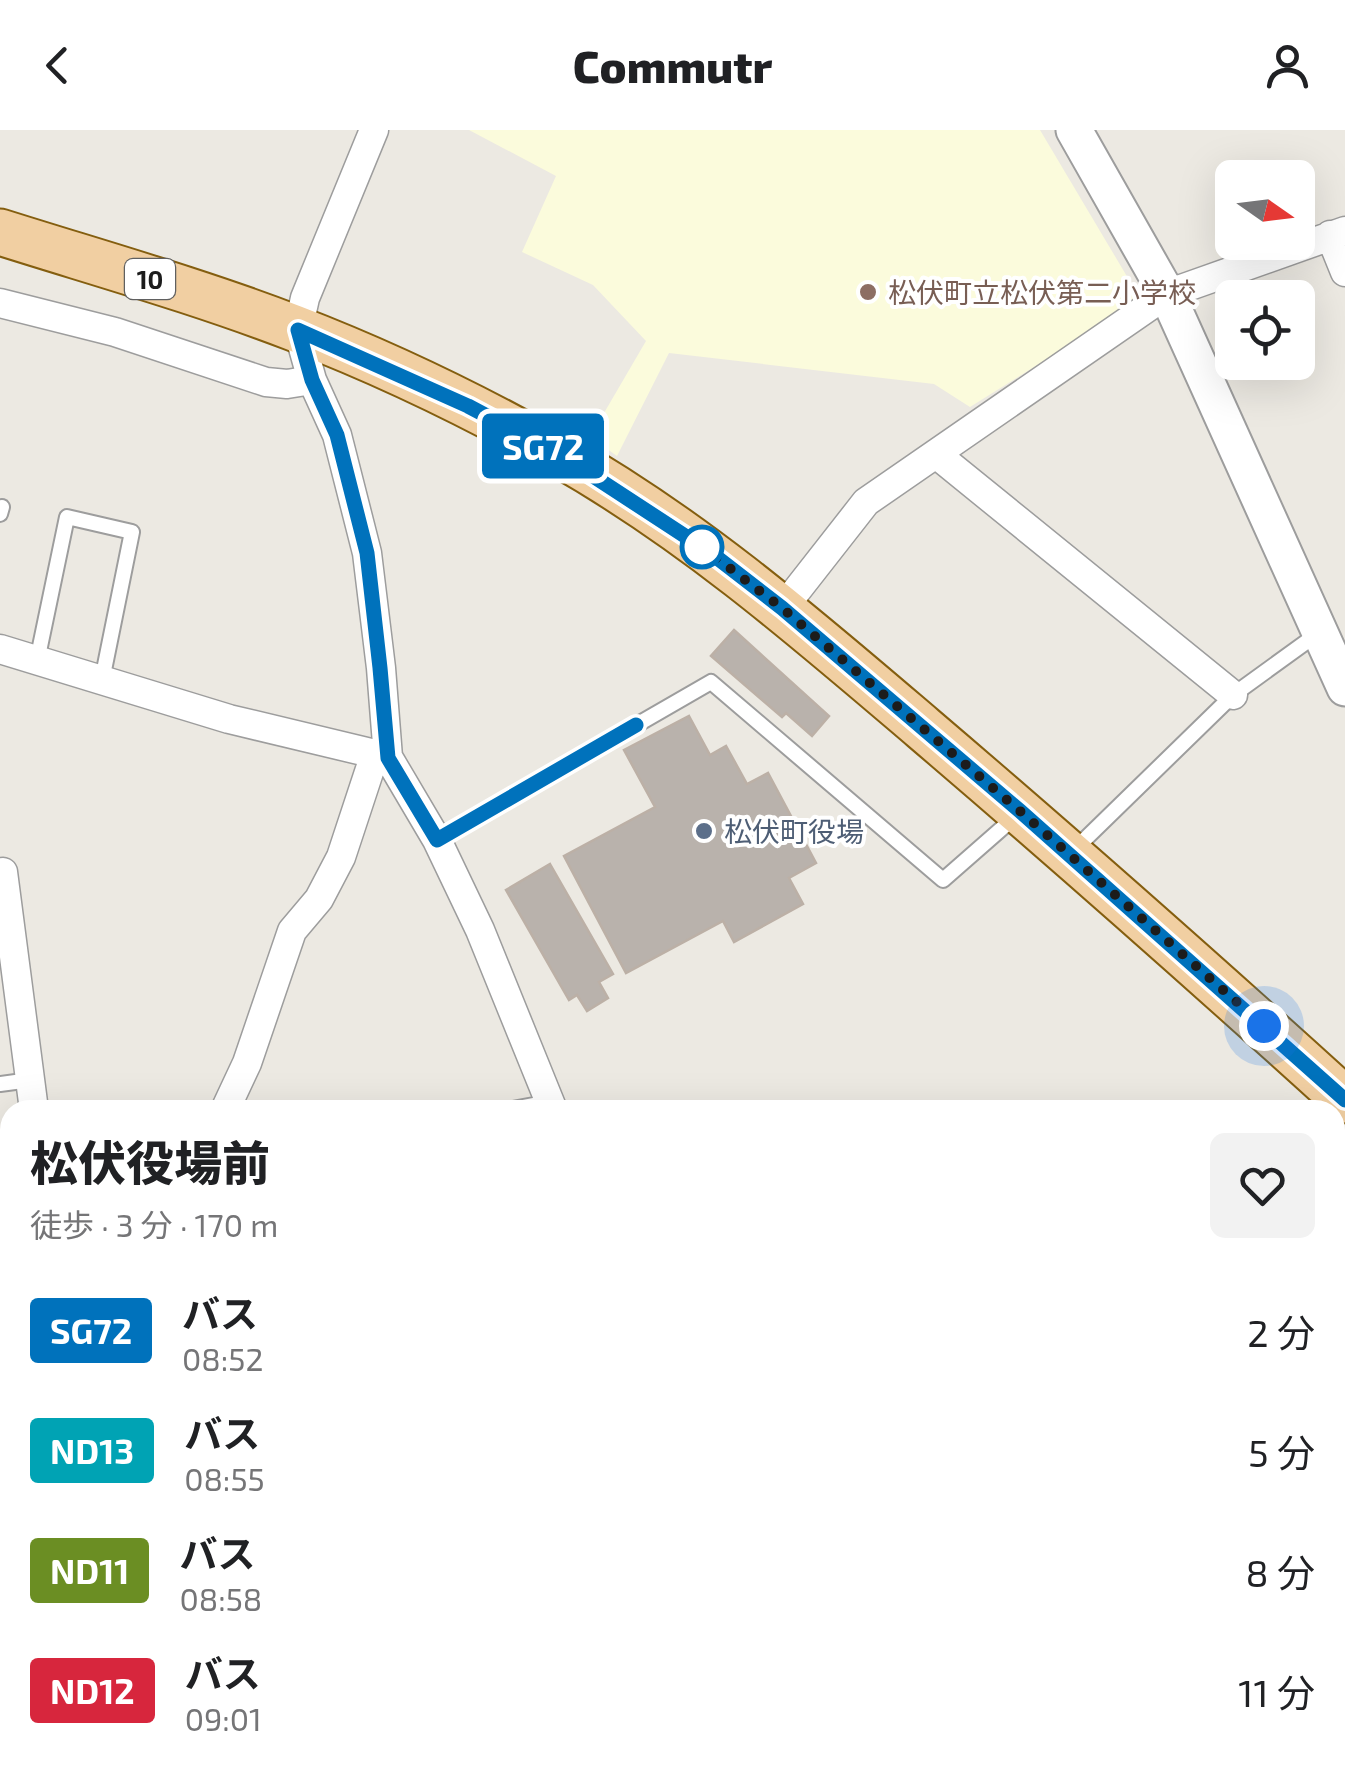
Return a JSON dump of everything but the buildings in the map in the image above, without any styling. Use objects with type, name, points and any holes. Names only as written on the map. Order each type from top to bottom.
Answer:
[{"type":"main road","name":"10","points":[[0,232],[230,304],[298,330],[468,406],[561,455],[697,544],[782,608],[1069,854],[1331,1100]]},
{"type":"street","points":[[374,130],[305,298],[298,330],[312,380],[337,435],[367,553],[388,758],[437,840],[480,930],[549,1100]]},
{"type":"street","points":[[1074,130],[1167,294],[1345,688]]},
{"type":"street","points":[[782,608],[866,502],[1167,294],[1338,233],[1345,272]]},
{"type":"street","points":[[0,302],[115,332],[266,382],[312,380]]},
{"type":"street","points":[[936,454],[1233,695]]},
{"type":"street","points":[[0,649],[229,718],[388,758]]},
{"type":"street","points":[[229,1100],[247,1062],[292,931],[319,899],[342,857],[372,766],[388,758]]},
{"type":"street","points":[[0,872],[33,1100]]},
{"type":"lane","points":[[37,662],[67,517],[132,532],[102,680]]},
{"type":"lane","points":[[1069,854],[1233,695],[1321,631]]},
{"type":"lane","points":[[437,840],[711,682],[943,880],[1020,811]]},
{"type":"lane","points":[[0,1084],[30,1080]]},
{"type":"shaded area","name":"松伏町立松伏第二小学校","points":[[469,130],[1040,130],[1141,300],[970,407],[934,384],[669,353],[617,456],[590,437],[646,341],[593,285],[522,252],[556,176]]},
{"type":"bus line","name":"SG72","points":[[636,725],[437,840],[388,758],[367,553],[337,435],[312,380],[298,330],[468,406],[561,455],[711,553],[782,608],[1020,811],[1345,1100]]},
{"type":"place","name":"松伏町立松伏第二小学校","points":[[868,292]]},
{"type":"place","name":"松伏町役場","points":[[704,831]]},
{"type":"route","points":[[702,547],[782,608],[1264,1026]]}]
